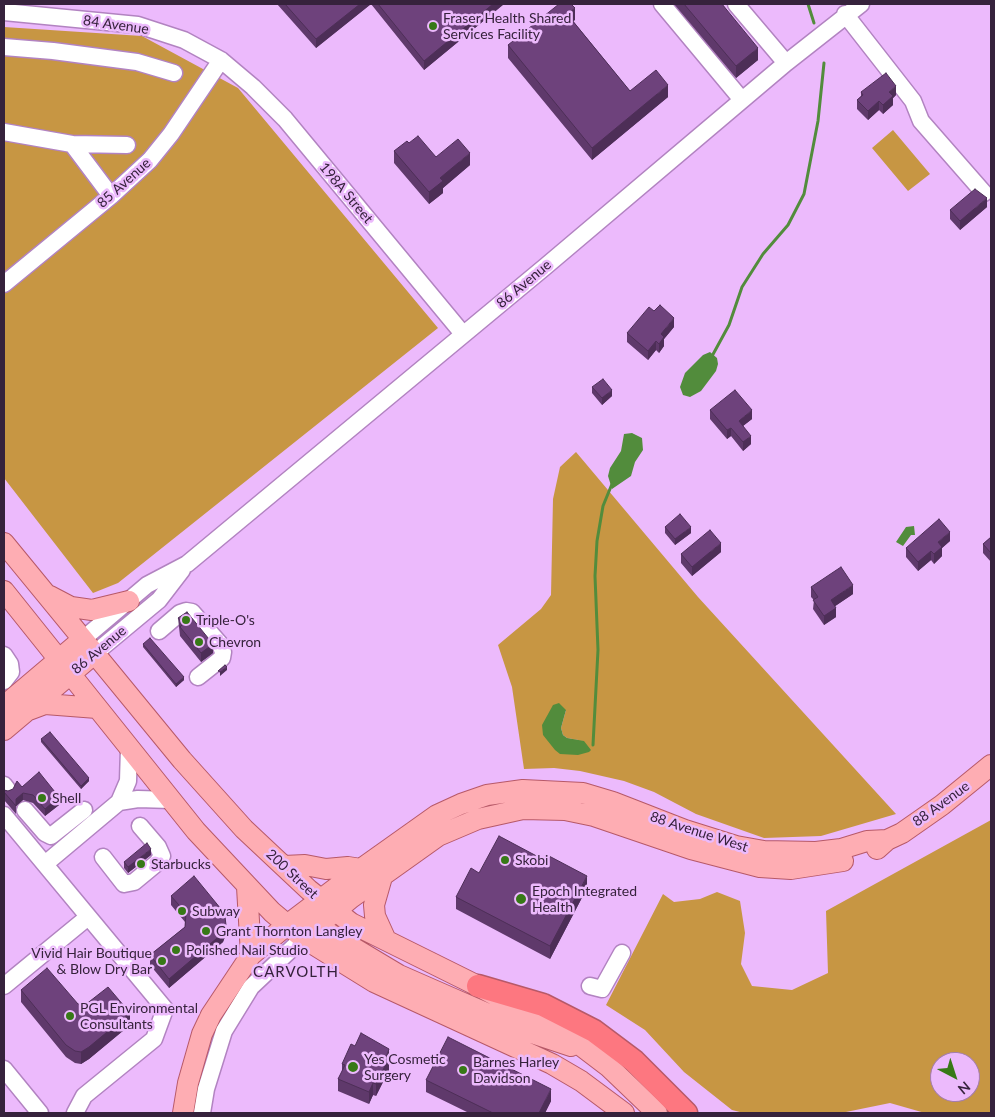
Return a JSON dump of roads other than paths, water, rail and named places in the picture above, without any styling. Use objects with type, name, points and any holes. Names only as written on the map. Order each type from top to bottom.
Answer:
[{"type":"highway","points":[[478,986],[543,1005],[594,1031],[634,1061],[686,1113]]},
{"type":"main road","name":"200 Street","points":[[4,543],[182,760],[244,829],[328,906],[351,923],[385,938],[541,1019],[592,1053],[633,1088],[656,1113]]},
{"type":"main road","points":[[4,591],[171,800],[247,887],[294,920],[374,982],[552,1064],[581,1081],[624,1113]]},
{"type":"main road","points":[[44,593],[71,607],[92,610],[129,601]]},
{"type":"main road","name":"86 Avenue","points":[[4,706],[64,666],[88,647]]},
{"type":"main road","name":"86 Avenue","points":[[4,730],[24,712],[64,666]]},
{"type":"main road","points":[[24,712],[45,704],[98,708]]},
{"type":"main road","name":"88 Avenue","points":[[887,840],[933,811],[991,765]]},
{"type":"main road","name":"88 Avenue West","points":[[310,932],[328,906],[361,869],[437,815],[486,795],[523,790],[583,793],[736,846],[764,851],[816,852],[841,849],[867,841],[887,840]]},
{"type":"main road","name":"88 Avenue West","points":[[183,1113],[188,1083],[202,1034],[215,1009],[251,955],[294,920],[328,906],[382,877],[438,836],[478,819],[523,809],[565,810],[594,816],[726,860],[760,867],[790,870],[850,860],[873,853],[887,840]]},
{"type":"main road","points":[[284,866],[305,865],[326,869],[348,867],[361,869]]},
{"type":"main road","points":[[382,877],[374,905],[375,916],[385,938]]},
{"type":"main road","points":[[247,887],[251,955]]},
{"type":"main road","points":[[310,932],[454,1000],[529,1032],[592,1053]]},
{"type":"street","points":[[662,4],[742,100]]},
{"type":"street","points":[[736,4],[786,63]]},
{"type":"street","name":"86 Avenue","points":[[88,647],[129,601],[147,585],[187,564],[786,63],[845,14],[861,4]]},
{"type":"street","name":"84 Avenue","points":[[4,12],[50,10],[138,25],[184,40],[221,60]]},
{"type":"street","points":[[845,14],[913,102],[921,121],[984,193]]},
{"type":"street","points":[[4,47],[53,51],[137,62],[174,73]]},
{"type":"street","name":"85 Avenue","points":[[4,284],[111,196],[150,160],[171,134],[221,60]]},
{"type":"street","name":"198A Street","points":[[221,60],[253,87],[285,119],[463,334]]},
{"type":"street","points":[[4,132],[72,144],[126,145]]},
{"type":"street","points":[[72,144],[111,196]]},
{"type":"street","name":"86 Avenue","points":[[88,647],[159,600],[187,564]]},
{"type":"street","points":[[159,631],[180,613],[192,612],[220,644],[223,652],[222,658],[198,677]]},
{"type":"street","points":[[4,655],[10,664],[11,672],[4,681]]},
{"type":"street","points":[[45,864],[119,802],[128,782],[129,748]]},
{"type":"street","points":[[119,802],[138,799],[171,800]]},
{"type":"street","points":[[25,810],[44,833],[51,836],[84,810]]},
{"type":"street","points":[[6,818],[165,1009],[154,1039],[84,1096],[75,1113]]},
{"type":"street","points":[[6,818],[38,825]]},
{"type":"street","points":[[103,857],[124,884],[134,882],[157,863],[162,856],[158,848],[140,826]]},
{"type":"street","points":[[4,986],[88,917]]},
{"type":"street","name":"88 Avenue West","points":[[202,1113],[206,1089],[224,1030],[251,987],[310,932]]},
{"type":"street","points":[[590,986],[602,990],[622,953]]},
{"type":"street","points":[[4,1069],[40,1113]]},
{"type":"waterway","points":[[808,4],[814,23]]},
{"type":"waterway","points":[[711,358],[729,325],[742,287],[763,254],[788,225],[804,194],[818,121],[824,63]]},
{"type":"waterway","points":[[593,745],[598,650],[595,576],[597,541],[603,506],[612,484]]},
{"type":"place","name":"Fraser Health Shared Services Facility","points":[[433,26]]},
{"type":"place","name":"Triple-O's","points":[[186,620]]},
{"type":"place","name":"Chevron","points":[[199,642]]},
{"type":"place","name":"Shell","points":[[42,798]]},
{"type":"place","name":"Skobi","points":[[505,860]]},
{"type":"place","name":"Starbucks","points":[[141,864]]},
{"type":"place","name":"Epoch Integrated Health","points":[[521,899]]},
{"type":"place","name":"Subway","points":[[182,911]]},
{"type":"place","name":"Grant Thornton Langley","points":[[206,931]]},
{"type":"place","name":"Polished Nail Studio","points":[[176,950]]},
{"type":"place","name":"Vivid Hair Boutique & Blow Dry Bar","points":[[162,961]]},
{"type":"place","name":"PGL Environmental Consultants","points":[[70,1016]]},
{"type":"place","name":"Yes Cosmetic Surgery","points":[[353,1067]]},
{"type":"place","name":"Barnes Harley Davidson","points":[[463,1070]]},
{"type":"district","name":"CARVOLTH","points":[[296,972]]}]
